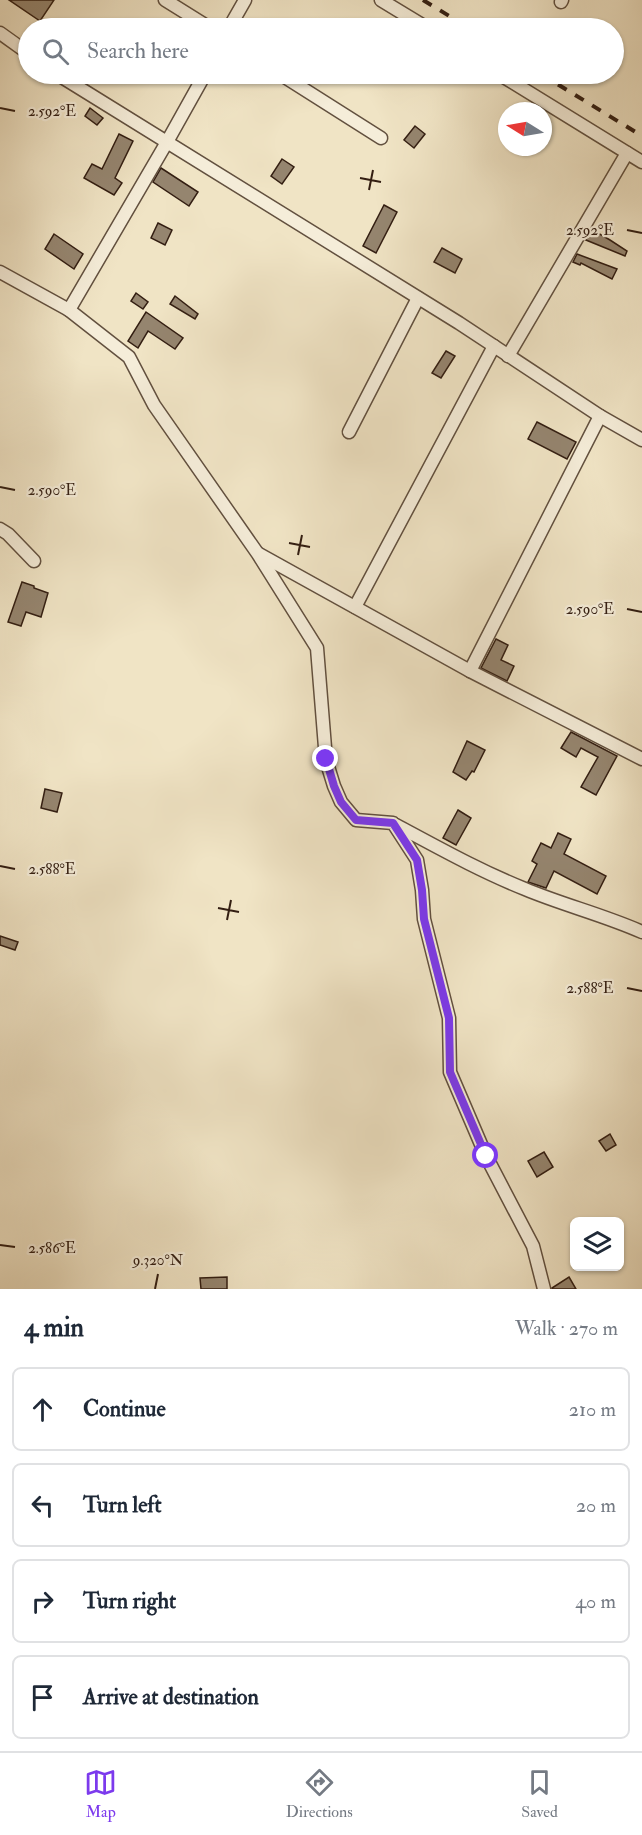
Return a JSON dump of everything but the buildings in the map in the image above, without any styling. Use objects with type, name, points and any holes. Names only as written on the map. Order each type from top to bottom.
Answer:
[{"type":"street","points":[[165,0],[194,18]]},
{"type":"street","points":[[235,18],[245,0]]},
{"type":"street","points":[[381,0],[411,18]]},
{"type":"street","points":[[0,33],[18,46]]},
{"type":"street","points":[[73,84],[418,298],[600,416],[642,440]]},
{"type":"street","points":[[69,310],[199,84]]},
{"type":"street","points":[[296,84],[381,138]]},
{"type":"street","points":[[515,84],[642,162]]},
{"type":"street","points":[[508,356],[627,153]]},
{"type":"street","points":[[0,272],[69,310],[129,357],[154,405],[258,554],[317,648],[326,759],[341,802],[356,820],[393,823],[476,869],[642,932]]},
{"type":"street","points":[[349,432],[418,298]]},
{"type":"street","points":[[354,607],[494,346]]},
{"type":"street","points":[[470,671],[600,416]]},
{"type":"street","points":[[0,529],[8,534],[34,561]]},
{"type":"street","points":[[258,554],[470,671],[642,759]]},
{"type":"street","points":[[393,823],[417,860],[424,919],[449,1018],[450,1072],[486,1156],[533,1246],[544,1289]]},
{"type":"railway","points":[[423,0],[453,18]]},
{"type":"railway","points":[[557,84],[642,136]]},
{"type":"route","points":[[326,759],[341,802],[356,820],[393,823],[417,860],[424,919],[449,1018],[450,1072],[486,1156]]}]
